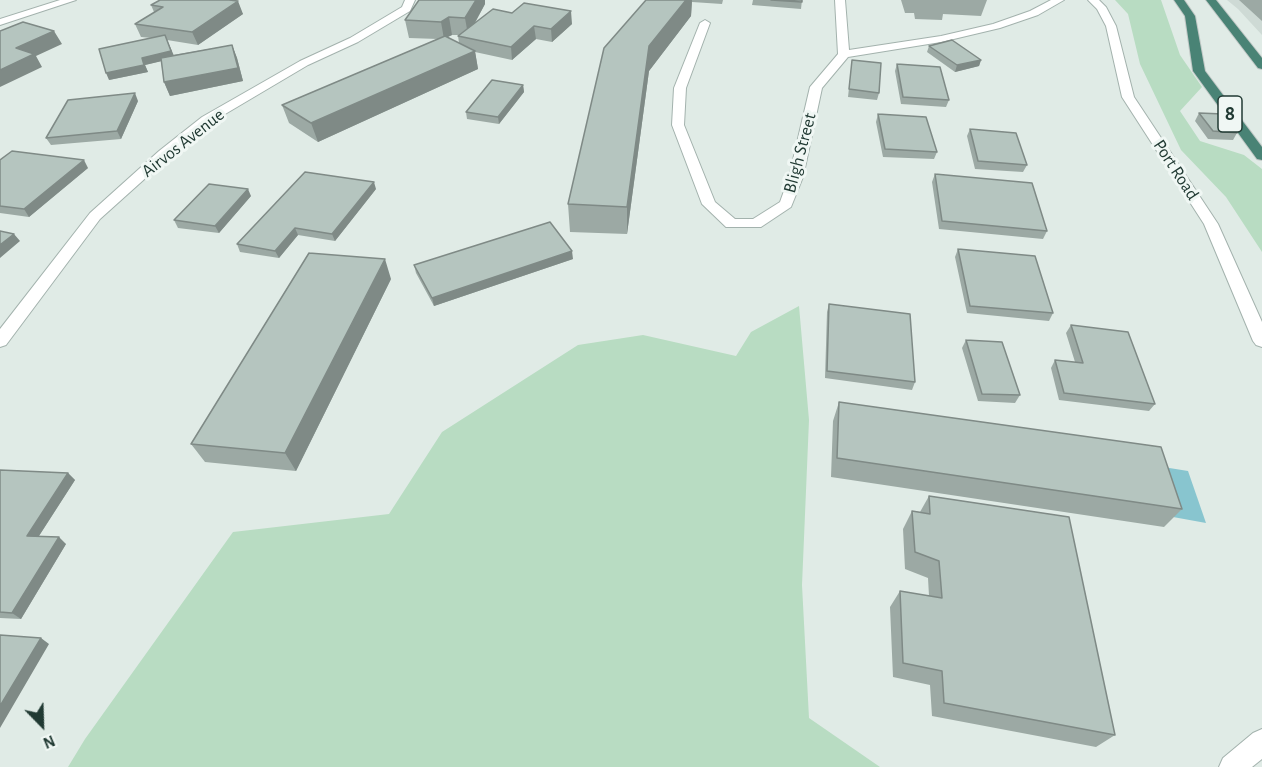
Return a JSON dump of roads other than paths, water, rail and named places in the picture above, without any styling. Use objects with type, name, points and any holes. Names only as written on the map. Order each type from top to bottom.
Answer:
[{"type":"highway","name":"8","points":[[1179,0],[1190,16],[1199,71],[1262,156]]},
{"type":"highway","points":[[1211,0],[1262,66]]},
{"type":"street","points":[[0,22],[71,0]]},
{"type":"street","name":"Airvos Avenue","points":[[0,341],[95,216],[164,154],[206,120],[304,63],[354,40],[406,9],[410,0]]},
{"type":"street","points":[[840,0],[844,54],[941,39],[996,26],[1034,13],[1059,0]]},
{"type":"street","name":"Port Road","points":[[1093,0],[1101,7],[1111,26],[1128,97],[1211,224],[1262,341]]},
{"type":"street","name":"Bligh Street","points":[[705,23],[680,88],[678,125],[709,204],[731,224],[756,224],[786,204],[796,177],[816,87],[844,54]]},
{"type":"street","points":[[1232,767],[1262,742]]},
{"type":"water","points":[[1157,466],[1188,471],[1206,523],[1173,517]]}]
